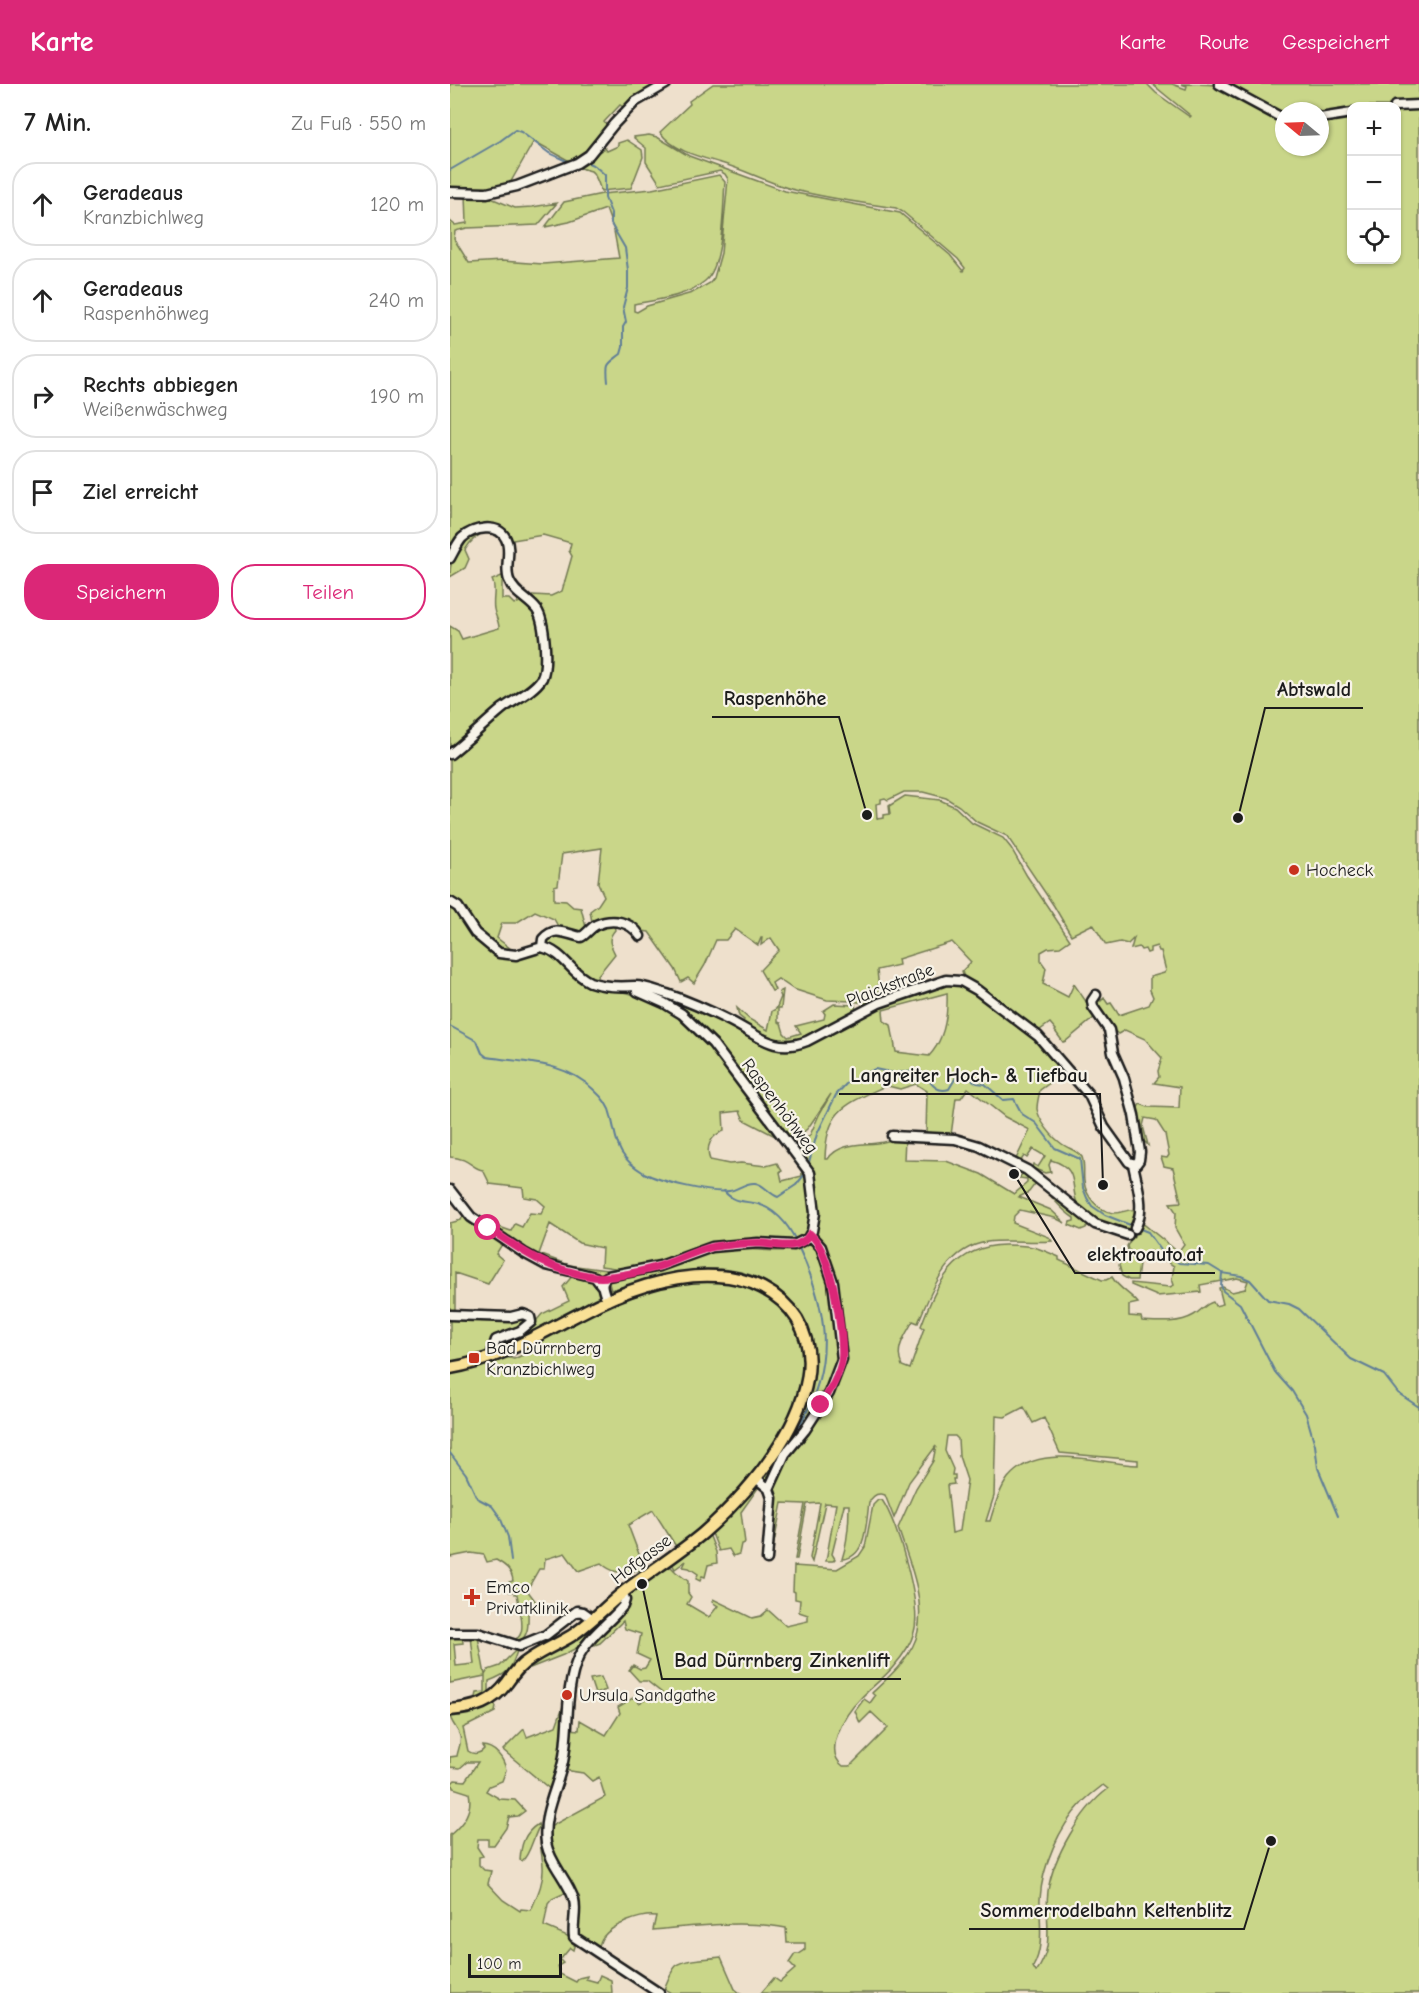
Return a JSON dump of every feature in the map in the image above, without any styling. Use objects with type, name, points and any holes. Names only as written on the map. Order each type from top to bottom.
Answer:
[{"type":"main road","name":"Hofgasse","points":[[450,1368],[517,1348],[607,1301],[658,1283],[692,1277],[715,1276],[730,1277],[756,1284],[774,1295],[790,1309],[803,1329],[809,1355],[808,1380],[795,1414],[781,1441],[756,1478],[736,1501],[702,1534],[623,1593],[572,1635],[522,1664],[491,1700],[474,1707],[450,1710]]},
{"type":"street","points":[[450,192],[488,194],[517,186],[577,163],[589,155],[614,123],[635,102],[666,84]]},
{"type":"street","points":[[1219,84],[1275,115]]},
{"type":"street","points":[[1401,106],[1419,105]]},
{"type":"street","points":[[1329,117],[1347,114]]},
{"type":"street","points":[[450,558],[460,540],[475,531],[494,529],[505,537],[508,543],[507,574],[511,584],[541,617],[545,663],[543,675],[537,684],[501,710],[450,754]]},
{"type":"street","points":[[450,902],[458,907],[475,933],[499,953],[516,955],[542,947],[544,938],[553,931],[560,930],[581,937],[587,934],[593,926],[609,921],[629,925],[640,936]]},
{"type":"street","name":"Raspenhöhweg","points":[[542,947],[559,955],[587,981],[646,991],[674,1008],[705,1035],[802,1161],[811,1176],[815,1213],[810,1234]]},
{"type":"street","name":"Plaickstraße","points":[[646,991],[668,995],[703,1008],[767,1042],[788,1046],[807,1041],[887,1000],[946,980],[961,981],[984,995],[1038,1036],[1089,1095],[1104,1127],[1133,1164]]},
{"type":"street","points":[[1096,995],[1092,1001],[1093,1007],[1109,1030],[1113,1053],[1124,1078],[1134,1115],[1140,1156],[1137,1164],[1133,1164],[1140,1206],[1136,1227]]},
{"type":"street","points":[[892,1136],[955,1139],[979,1146],[1028,1170],[1088,1220],[1104,1228],[1128,1235]]},
{"type":"street","points":[[450,1190],[471,1217],[533,1258],[553,1267],[598,1279],[607,1301]]},
{"type":"street","points":[[592,1277],[660,1266],[712,1247],[758,1243],[797,1244],[810,1234],[821,1247],[833,1282],[842,1359],[829,1393],[805,1430],[785,1454],[769,1489],[772,1503],[767,1559]]},
{"type":"street","points":[[602,1286],[603,1280],[608,1276]]},
{"type":"street","points":[[450,1315],[511,1317],[523,1314],[529,1316],[531,1322],[526,1327],[496,1340],[492,1350],[493,1357]]},
{"type":"street","points":[[756,1478],[769,1489]]},
{"type":"street","points":[[623,1593],[625,1600],[623,1606],[584,1648],[573,1674],[563,1761],[547,1814],[546,1843],[573,1899],[574,1937],[659,1993]]},
{"type":"street","points":[[450,1633],[478,1633],[519,1646],[546,1635],[577,1611],[593,1619]]},
{"type":"green space","points":[[450,84],[661,84],[626,109],[620,105],[604,122],[608,127],[592,148],[573,163],[534,141],[509,185],[499,189],[450,189]]},
{"type":"green space","points":[[713,84],[1147,84],[1190,117],[1152,84],[1172,84],[1186,89],[1187,86],[1181,84],[1214,85],[1232,93],[1275,120],[1275,156],[1329,156],[1329,102],[1275,102],[1275,111],[1224,84],[1419,84],[1419,1993],[761,1993],[774,1978],[780,1982],[795,1969],[789,1963],[795,1954],[805,1950],[805,1943],[787,1943],[786,1928],[737,1924],[653,1930],[656,1916],[650,1916],[613,1928],[602,1938],[598,1951],[577,1937],[576,1917],[551,1850],[548,1828],[605,1797],[599,1777],[592,1781],[583,1773],[564,1770],[569,1729],[579,1730],[580,1720],[606,1735],[620,1713],[618,1707],[636,1696],[639,1703],[651,1697],[657,1700],[662,1693],[647,1681],[639,1681],[629,1670],[633,1665],[640,1669],[645,1668],[650,1660],[637,1654],[641,1634],[625,1629],[623,1621],[600,1643],[595,1645],[591,1643],[628,1608],[630,1595],[670,1566],[688,1581],[688,1593],[691,1597],[687,1604],[709,1617],[718,1606],[712,1602],[713,1599],[752,1618],[761,1616],[768,1610],[786,1626],[808,1621],[808,1615],[799,1612],[800,1600],[795,1599],[794,1566],[837,1569],[859,1556],[865,1547],[873,1505],[878,1500],[882,1500],[895,1527],[907,1565],[916,1620],[913,1637],[902,1655],[854,1705],[838,1732],[835,1742],[837,1759],[843,1766],[850,1766],[888,1728],[871,1712],[860,1723],[855,1711],[864,1699],[870,1703],[875,1696],[872,1693],[893,1673],[912,1649],[916,1640],[920,1618],[917,1591],[898,1528],[916,1488],[933,1461],[936,1446],[909,1482],[894,1518],[885,1495],[877,1494],[872,1498],[869,1503],[864,1538],[861,1546],[850,1557],[842,1559],[849,1519],[849,1505],[844,1505],[832,1554],[835,1559],[826,1561],[836,1504],[825,1503],[812,1562],[810,1558],[820,1503],[807,1504],[797,1559],[795,1559],[805,1504],[782,1503],[772,1553],[770,1551],[774,1492],[780,1466],[838,1377],[836,1285],[814,1233],[811,1186],[809,1229],[805,1237],[789,1243],[721,1242],[702,1246],[659,1264],[628,1270],[601,1266],[602,1248],[579,1243],[550,1224],[539,1254],[569,1265],[614,1271],[596,1274],[548,1264],[490,1226],[491,1224],[511,1231],[515,1224],[522,1227],[530,1213],[541,1214],[545,1206],[537,1199],[524,1197],[523,1188],[490,1184],[483,1170],[462,1159],[450,1157],[450,626],[458,631],[462,639],[499,628],[494,609],[492,580],[504,575],[502,599],[509,599],[514,604],[518,603],[518,595],[534,608],[545,630],[532,602],[533,595],[551,596],[562,591],[572,556],[569,551],[571,543],[543,535],[513,540],[509,539],[503,531],[477,528],[450,554],[450,221],[455,225],[467,223],[466,194],[486,196],[515,208],[557,203],[538,225],[467,228],[455,231],[454,239],[469,263],[502,261],[543,264],[619,258],[614,231],[606,209],[569,222],[545,227],[564,202],[602,194],[652,189],[719,175],[725,182],[723,219],[719,249],[711,273],[705,281],[689,291],[634,304],[634,311],[637,312],[647,306],[692,293],[710,283],[714,278],[721,253],[728,179],[720,171],[660,184],[646,162],[646,148],[634,138],[649,135],[657,137],[689,156],[785,191],[900,213],[950,255],[963,271],[965,268],[958,259],[896,208],[830,198],[791,189],[679,149],[665,139],[660,132],[690,104],[689,101]],"holes":[[[904,792],[923,792],[946,798],[977,822],[1007,836],[1071,935],[1093,924],[1106,945],[1120,942],[1128,944],[1134,938],[1131,949],[1139,947],[1141,950],[1145,949],[1147,953],[1150,952],[1150,948],[1157,946],[1161,951],[1166,971],[1150,977],[1150,990],[1153,997],[1149,1005],[1119,1015],[1111,1003],[1108,1004],[1104,998],[1101,1001],[1100,996],[1097,997],[1095,1007],[1116,1033],[1125,1030],[1145,1039],[1162,1058],[1158,1071],[1159,1077],[1154,1083],[1180,1087],[1179,1108],[1148,1107],[1140,1104],[1135,1113],[1141,1138],[1148,1145],[1143,1126],[1145,1118],[1156,1120],[1165,1134],[1169,1155],[1167,1158],[1161,1157],[1164,1166],[1173,1168],[1181,1202],[1170,1203],[1176,1212],[1175,1228],[1184,1244],[1178,1252],[1141,1222],[1127,1246],[1128,1250],[1138,1256],[1151,1251],[1174,1266],[1172,1279],[1174,1285],[1170,1287],[1131,1283],[1131,1285],[1157,1296],[1201,1292],[1200,1285],[1237,1278],[1248,1281],[1245,1289],[1232,1292],[1223,1287],[1219,1288],[1223,1304],[1215,1306],[1213,1302],[1210,1303],[1194,1315],[1182,1320],[1142,1321],[1141,1317],[1129,1316],[1129,1305],[1138,1303],[1112,1277],[1102,1280],[1059,1260],[1059,1257],[1034,1247],[1021,1245],[987,1247],[960,1260],[941,1282],[921,1326],[924,1328],[910,1369],[902,1366],[899,1354],[904,1337],[913,1321],[918,1323],[942,1272],[961,1253],[987,1242],[1052,1241],[1049,1237],[1013,1223],[1014,1216],[1020,1210],[1055,1218],[1065,1223],[1051,1210],[1019,1197],[1029,1192],[1038,1180],[1024,1172],[1019,1178],[1027,1179],[1027,1183],[1014,1194],[981,1174],[946,1161],[904,1160],[905,1139],[844,1147],[825,1159],[826,1143],[834,1120],[840,1112],[858,1099],[883,1087],[900,1089],[916,1084],[927,1091],[926,1135],[951,1135],[956,1098],[961,1098],[968,1088],[1005,1117],[1030,1130],[1016,1159],[1020,1162],[1024,1156],[1027,1158],[1033,1149],[1045,1156],[1038,1167],[1033,1164],[1032,1168],[1045,1173],[1051,1172],[1049,1165],[1051,1160],[1067,1168],[1072,1179],[1075,1199],[1087,1215],[1111,1227],[1132,1229],[1137,1210],[1114,1213],[1098,1206],[1090,1198],[1085,1187],[1082,1157],[1058,1141],[1040,1119],[1037,1109],[1040,1090],[1067,1071],[1036,1037],[960,983],[947,982],[881,1004],[797,1048],[735,1026],[670,997],[650,993],[676,1006],[694,1019],[713,1039],[786,1139],[793,1133],[796,1136],[795,1140],[808,1128],[831,1094],[810,1135],[799,1145],[802,1176],[782,1181],[780,1172],[782,1171],[777,1163],[766,1166],[729,1164],[710,1160],[708,1151],[710,1142],[724,1131],[723,1113],[740,1111],[744,1120],[779,1138],[709,1044],[678,1013],[641,996],[582,983],[561,960],[544,951],[515,952],[497,938],[502,923],[516,923],[535,911],[554,919],[559,928],[582,934],[587,931],[581,908],[573,907],[566,901],[554,900],[554,886],[558,885],[562,854],[602,848],[598,883],[604,896],[590,911],[592,922],[634,926],[649,932],[675,969],[681,982],[688,978],[694,983],[716,940],[726,940],[735,929],[758,945],[761,938],[761,945],[771,938],[779,950],[760,970],[772,991],[775,990],[772,983],[778,979],[793,989],[827,1000],[870,1004],[880,1000],[877,970],[899,965],[898,959],[952,942],[971,962],[962,971],[964,978],[1037,1032],[1050,1023],[1063,1042],[1096,1016],[1074,984],[1068,997],[1043,984],[1046,968],[1041,961],[1041,952],[1048,948],[1060,947],[1070,940],[1003,838],[972,823],[955,807],[940,800],[905,796],[889,806],[890,814],[877,819],[876,804],[881,803],[881,799],[888,800]],[[947,993],[947,1010],[942,1035],[929,1056],[896,1052],[891,1025],[884,1021],[883,1010]],[[1024,1407],[1033,1423],[1044,1418],[1060,1453],[1138,1460],[1138,1465],[1070,1457],[1036,1460],[1021,1467],[1008,1478],[999,1493],[990,1521],[986,1521],[994,1496],[996,1416],[1005,1417]],[[947,1436],[955,1436],[958,1439],[959,1456],[967,1480],[960,1531],[952,1533],[947,1485],[954,1484],[955,1475],[952,1475],[953,1469],[945,1451]],[[1103,1785],[1108,1789],[1078,1821],[1056,1864],[1048,1891],[1048,1943],[1036,1972],[1033,1967],[1040,1943],[1041,1886],[1048,1860],[1066,1823],[1084,1800]]]},
{"type":"green space","points":[[627,140],[642,150],[643,157],[631,188],[601,191],[593,172],[575,166],[605,148],[607,151]]},
{"type":"green space","points":[[487,531],[474,539],[465,550],[469,559],[465,568],[450,577],[452,559],[459,546],[470,537]]},
{"type":"green space","points":[[614,924],[615,930],[610,942],[615,954],[594,980],[586,977],[546,942],[550,935],[574,937]]},
{"type":"green space","points":[[783,990],[781,1008],[778,1008],[778,1022],[781,1023],[788,1037],[801,1033],[796,1026],[824,1019],[823,1011],[834,1004],[855,1005],[856,1012],[813,1036],[789,1042],[777,1042],[766,1038],[742,1023],[744,1020],[739,1016],[737,1008],[749,1019],[768,1030],[772,1011],[776,1009],[781,997],[779,992]]},
{"type":"green space","points":[[1043,1186],[1089,1223],[1086,1228],[1081,1230],[1069,1225],[1074,1218],[1042,1188]]},
{"type":"green space","points":[[464,1214],[504,1241],[496,1254],[503,1260],[488,1284],[455,1273],[455,1313],[450,1313],[450,1223],[461,1220]]},
{"type":"green space","points":[[814,1240],[828,1275],[840,1351],[838,1365],[827,1392],[769,1482],[762,1478],[807,1391],[813,1362],[811,1341],[804,1321],[793,1304],[779,1290],[761,1279],[741,1272],[719,1269],[678,1273],[611,1290],[608,1280],[720,1251],[796,1249]]},
{"type":"green space","points":[[1124,1251],[1139,1264],[1137,1280],[1129,1280],[1122,1276],[1119,1265]]},
{"type":"green space","points":[[574,1274],[589,1279],[596,1285],[599,1293],[598,1299],[497,1351],[497,1344],[531,1327],[542,1314],[569,1301],[563,1287]]},
{"type":"green space","points":[[723,1279],[759,1290],[783,1308],[797,1328],[804,1357],[801,1388],[788,1419],[770,1450],[747,1479],[677,1548],[653,1510],[628,1525],[645,1570],[617,1572],[601,1563],[578,1571],[565,1553],[545,1559],[544,1569],[539,1569],[527,1590],[536,1602],[528,1609],[528,1628],[523,1639],[519,1643],[489,1633],[489,1631],[508,1639],[515,1639],[521,1630],[521,1615],[517,1594],[515,1591],[510,1592],[509,1582],[513,1581],[510,1571],[505,1566],[496,1560],[487,1562],[484,1555],[471,1553],[450,1557],[450,1373],[482,1366],[506,1357],[514,1359],[525,1354],[541,1339],[615,1301],[681,1282]]},
{"type":"green space","points":[[450,1317],[525,1317],[527,1320],[524,1326],[493,1337],[486,1352],[450,1365]]},
{"type":"green space","points":[[753,1487],[758,1488],[741,1512],[745,1543],[741,1544],[739,1554],[733,1556],[729,1549],[719,1551],[711,1531]]},
{"type":"green space","points":[[709,1534],[716,1552],[717,1563],[708,1565],[705,1577],[702,1576],[700,1581],[696,1579],[698,1574],[683,1567],[686,1561],[675,1569],[672,1564]]},
{"type":"green space","points":[[619,1602],[620,1605],[582,1645],[530,1668],[528,1665]]},
{"type":"green space","points":[[462,1635],[463,1643],[454,1644],[456,1666],[474,1664],[471,1636],[478,1637],[485,1675],[488,1670],[500,1666],[517,1651],[507,1671],[489,1681],[489,1695],[475,1701],[477,1693],[485,1692],[485,1676],[450,1683],[450,1636]]},
{"type":"green space","points":[[601,1677],[606,1690],[595,1694],[590,1679]]},
{"type":"green space","points":[[567,1695],[562,1757],[551,1790],[503,1750],[524,1729],[527,1737],[556,1726]]},
{"type":"green space","points":[[493,1702],[496,1707],[495,1712],[463,1728],[468,1751],[478,1753],[484,1749],[482,1746],[491,1748],[498,1754],[506,1770],[502,1781],[489,1786],[486,1791],[500,1799],[515,1800],[525,1811],[518,1816],[509,1817],[506,1828],[494,1845],[488,1845],[488,1839],[478,1839],[477,1847],[483,1856],[479,1857],[479,1865],[484,1870],[491,1871],[488,1884],[503,1900],[520,1911],[521,1909],[531,1910],[542,1878],[541,1844],[544,1833],[566,1890],[548,1904],[544,1926],[570,1937],[575,1943],[573,1950],[570,1948],[560,1960],[563,1963],[558,1966],[560,1974],[576,1982],[579,1978],[587,1976],[586,1979],[597,1982],[600,1975],[611,1980],[612,1993],[450,1993],[450,1835],[466,1817],[470,1806],[469,1793],[453,1788],[452,1783],[455,1780],[465,1781],[478,1762],[467,1762],[460,1768],[450,1767],[450,1757],[457,1756],[461,1741],[450,1714]]},
{"type":"green space","points":[[538,1824],[539,1827],[522,1861],[520,1855],[522,1844],[529,1831]]},
{"type":"green space","points":[[721,1957],[735,1989],[740,1993],[671,1993],[664,1989],[672,1971],[681,1963]]},
{"type":"waterway","points":[[450,170],[515,130],[549,153],[571,163]]},
{"type":"waterway","points":[[586,162],[605,175],[605,198],[611,213],[611,224],[625,248],[628,270],[628,288],[623,307],[626,322],[623,327],[623,347],[621,354],[608,365],[608,382]]},
{"type":"waterway","points":[[450,1026],[477,1041],[482,1053],[487,1057],[557,1068],[583,1081],[600,1095],[607,1105],[623,1155],[635,1167],[651,1176],[711,1191],[732,1190],[755,1183],[778,1197],[796,1185],[805,1174]]},
{"type":"waterway","points":[[809,1162],[817,1134],[836,1095],[847,1083],[875,1069],[894,1073],[920,1071],[936,1088],[944,1090],[949,1089],[958,1074],[963,1074],[977,1083],[985,1084],[1003,1100],[1014,1099],[1022,1114],[1036,1123],[1055,1148],[1080,1159],[1083,1188],[1092,1206],[1105,1215],[1148,1232],[1163,1253],[1179,1263],[1209,1265],[1222,1273],[1241,1276],[1250,1280],[1268,1300],[1289,1304],[1299,1309],[1351,1359],[1384,1375],[1398,1393],[1419,1407]]},
{"type":"waterway","points":[[724,1191],[734,1199],[761,1205],[774,1212],[789,1228],[796,1241]]},
{"type":"waterway","points":[[773,1463],[796,1432],[813,1398],[820,1376],[823,1355],[824,1334],[816,1290],[798,1246]]},
{"type":"waterway","points":[[1222,1273],[1223,1291],[1240,1304],[1275,1372],[1292,1391],[1306,1414],[1315,1445],[1318,1468],[1338,1516]]},
{"type":"waterway","points":[[450,1453],[466,1474],[477,1498],[492,1506],[500,1517],[508,1537],[511,1561]]},
{"type":"waterway","points":[[765,1475],[770,1468]]},
{"type":"place","name":"Raspenhöhe","points":[[867,815]]},
{"type":"place","name":"Abtswald","points":[[1238,818]]},
{"type":"place","name":"Hocheck","points":[[1294,870]]},
{"type":"place","name":"elektroauto.at","points":[[1014,1174]]},
{"type":"place","name":"Langreiter Hoch- & Tiefbau","points":[[1103,1185]]},
{"type":"place","name":"Bad Dürrnberg Kranzbichlweg","points":[[474,1358]]},
{"type":"place","name":"Bad Dürrnberg Zinkenlift","points":[[642,1584]]},
{"type":"place","name":"Emco Privatklinik","points":[[472,1597]]},
{"type":"place","name":"Ursula Sandgathe","points":[[567,1695]]},
{"type":"place","name":"Sommerrodelbahn Keltenblitz","points":[[1271,1841]]},
{"type":"route","points":[[488,1228],[539,1262],[592,1277],[636,1272],[660,1266],[705,1248],[758,1243],[794,1245],[804,1241],[810,1234],[825,1255],[833,1282],[842,1354],[839,1370],[821,1405]]}]
